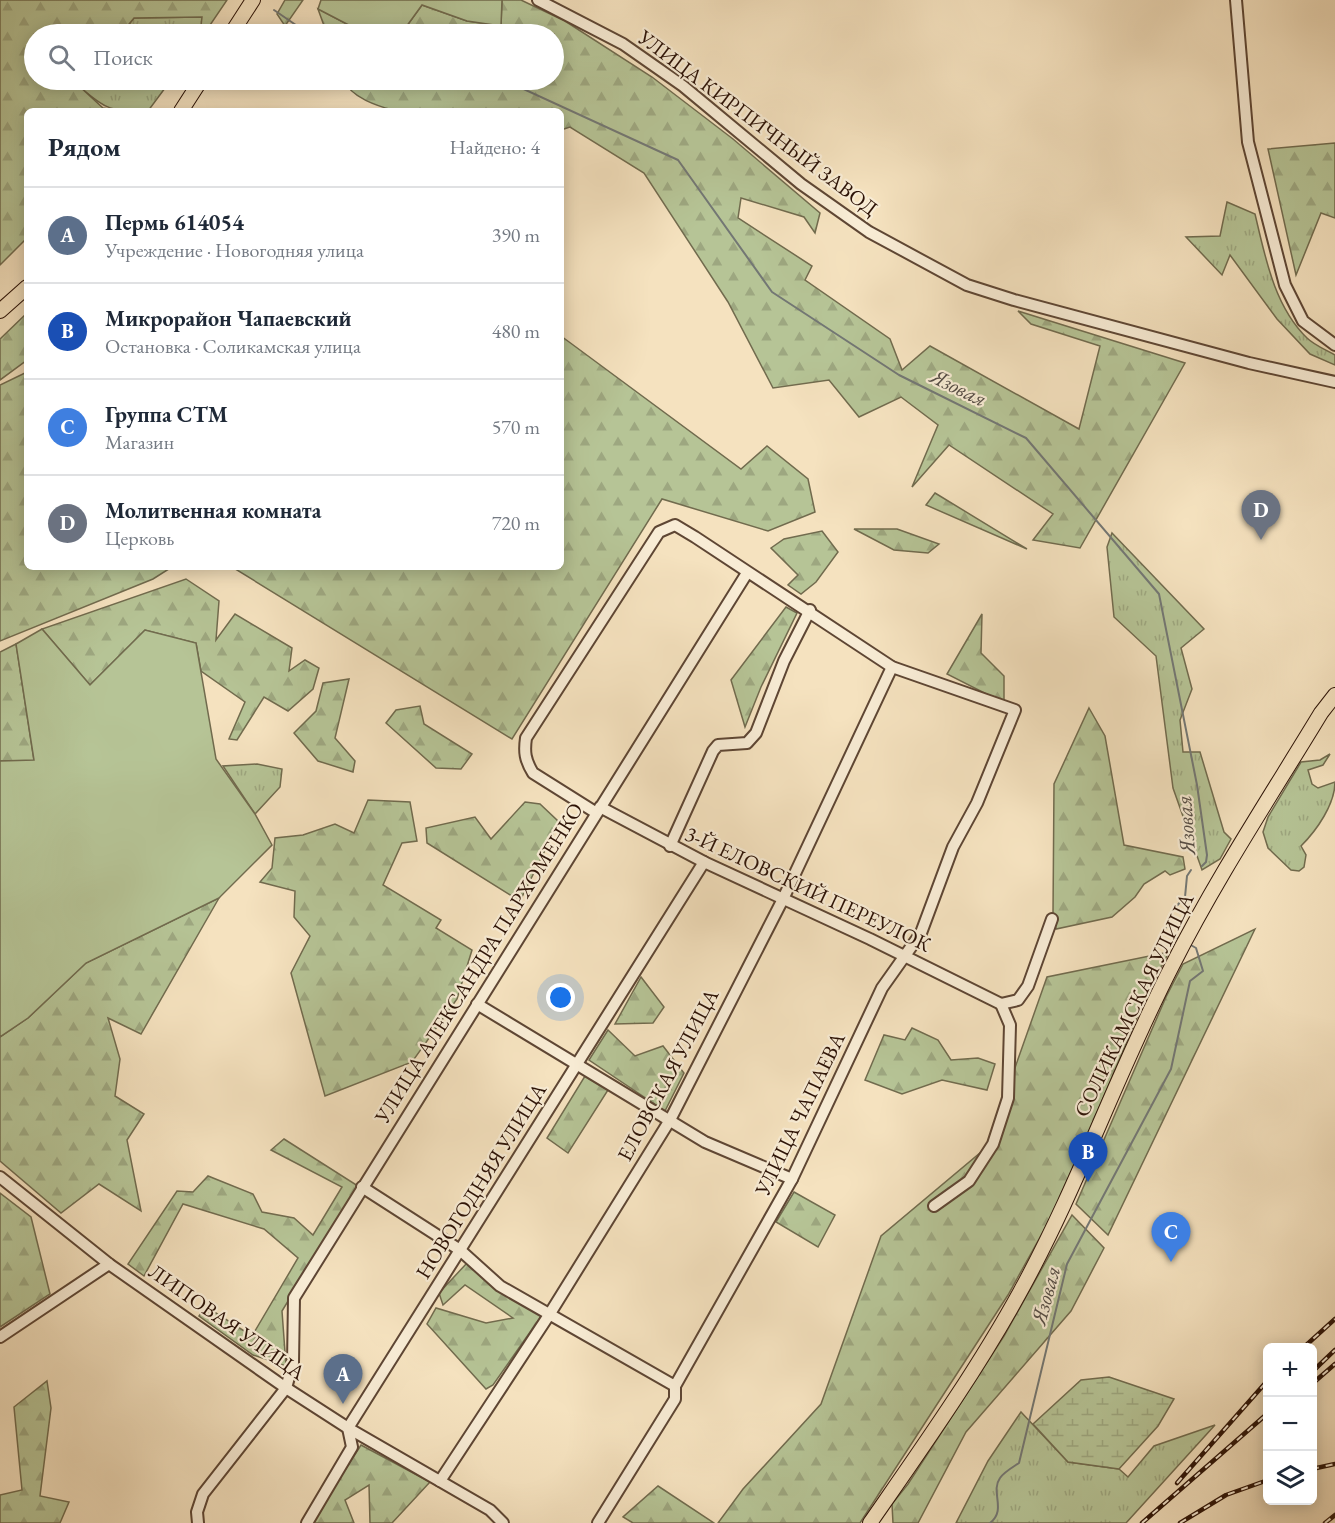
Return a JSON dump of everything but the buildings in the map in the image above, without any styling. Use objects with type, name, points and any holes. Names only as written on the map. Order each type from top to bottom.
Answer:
[{"type":"main road","points":[[237,24],[253,0]]},
{"type":"main road","points":[[183,108],[195,90]]},
{"type":"main road","points":[[0,311],[24,290]]},
{"type":"main road","name":"СОЛИКАМСКАЯ УЛИЦА","points":[[870,1523],[964,1384],[1019,1293],[1066,1201],[1172,967],[1197,919],[1321,713],[1335,695]]},
{"type":"street","name":"УЛИЦА КИРПИЧНЫЙ ЗАВОД","points":[[538,0],[623,44],[683,86],[801,184],[850,219],[967,285],[1014,300],[1240,361],[1335,382]]},
{"type":"street","points":[[1236,0],[1248,142],[1285,285],[1303,321],[1335,345]]},
{"type":"street","name":"3-Й ЕЛОВСКИЙ ПЕРЕУЛОК","points":[[747,573],[675,525],[659,532],[526,738],[524,752],[526,763],[533,772],[597,809],[670,846],[904,955],[1001,1004]]},
{"type":"street","points":[[747,573],[810,610],[892,667]]},
{"type":"street","name":"УЛИЦА АЛЕКСАНДРА ПАРХОМЕНКО","points":[[286,1388],[293,1363],[294,1298],[597,809],[747,573]]},
{"type":"street","points":[[670,846],[713,751],[718,745],[747,743],[756,733],[784,661],[810,610]]},
{"type":"street","name":"УЛИЦА ЧАПАЕВА","points":[[598,1523],[675,1399],[675,1386],[792,1179],[882,988],[921,933],[953,847],[977,802],[1015,710],[892,667]]},
{"type":"street","name":"ЕЛОВСКАЯ УЛИЦА","points":[[440,1481],[549,1315],[670,1120],[783,899],[892,667]]},
{"type":"street","name":"НОВОГОДНЯЯ УЛИЦА","points":[[307,1523],[352,1447],[348,1428],[704,862]]},
{"type":"street","points":[[934,1206],[969,1181],[993,1144],[1008,1098],[1010,1025],[1001,1004],[1018,1000],[1028,986],[1052,919]]},
{"type":"street","points":[[477,1004],[705,1142],[792,1179]]},
{"type":"street","name":"ЛИПОВАЯ УЛИЦА","points":[[0,1177],[109,1264],[286,1388],[348,1428],[490,1510],[504,1523]]},
{"type":"street","points":[[362,1187],[460,1250],[500,1286],[675,1386]]},
{"type":"street","points":[[0,1337],[109,1264]]},
{"type":"street","points":[[198,1523],[197,1512],[203,1494],[286,1388]]},
{"type":"green space","points":[[0,0],[227,0],[211,24],[201,24],[202,17],[134,18],[129,24],[24,24],[24,90],[83,90],[103,108],[24,108],[24,241],[0,265]]},
{"type":"green space","points":[[285,0],[303,0],[286,24],[284,24],[277,14]]},
{"type":"green space","points":[[321,0],[502,0],[501,24],[467,21],[422,5],[408,24],[347,24],[318,9]]},
{"type":"green space","points":[[502,0],[521,0],[565,21],[652,77],[733,139],[820,213],[815,233],[804,217],[741,198],[738,218],[812,266],[805,280],[890,339],[902,370],[930,346],[1079,429],[1100,346],[1031,324],[1018,311],[1185,363],[1080,548],[1033,540],[1053,514],[949,445],[912,487],[938,425],[901,397],[859,417],[829,380],[773,388],[728,302],[644,173],[570,127],[564,129],[564,108],[386,108],[373,104],[351,90],[564,90],[564,24],[501,24]]},
{"type":"green space","points":[[422,5],[467,21],[487,24],[408,24]]},
{"type":"green space","points":[[318,9],[347,24],[323,24]]},
{"type":"green space","points":[[203,17],[202,24],[129,24],[134,18]]},
{"type":"green space","points":[[84,90],[164,90],[150,108],[110,108]]},
{"type":"green space","points":[[1335,143],[1335,218],[1321,213],[1296,275],[1268,149]]},
{"type":"green space","points":[[1227,202],[1255,214],[1272,280],[1286,311],[1307,338],[1335,355],[1335,365],[1310,354],[1277,319],[1230,255],[1222,275],[1186,237],[1220,236]]},
{"type":"green space","points":[[24,316],[24,362],[0,380],[0,339]]},
{"type":"green space","points":[[564,338],[741,469],[767,446],[808,479],[815,512],[768,531],[662,499],[512,739],[237,570],[564,570]]},
{"type":"green space","points":[[24,373],[24,570],[167,570],[153,579],[0,641],[0,385]]},
{"type":"green space","points":[[935,493],[1027,549],[926,505]]},
{"type":"green space","points":[[854,529],[897,529],[939,544],[928,553],[894,550]]},
{"type":"green space","points":[[822,531],[838,552],[816,582],[801,594],[788,585],[798,575],[771,548],[784,539]]},
{"type":"green space","points":[[1112,533],[1204,629],[1181,648],[1192,689],[1180,720],[1183,752],[1200,752],[1224,832],[1231,839],[1220,859],[1202,870],[1173,788],[1156,656],[1114,617],[1107,547]]},
{"type":"green space","points":[[186,579],[219,601],[216,640],[235,614],[292,648],[289,671],[305,660],[319,668],[313,689],[288,711],[264,697],[237,740],[229,739],[245,702],[201,671],[196,643],[145,630],[90,685],[42,629]]},
{"type":"green space","points":[[786,607],[797,613],[761,687],[745,727],[731,680]]},
{"type":"green space","points":[[982,614],[981,653],[1004,676],[1004,703],[947,674]]},
{"type":"green space","points":[[42,629],[90,685],[145,630],[196,643],[216,759],[255,814],[272,845],[219,898],[86,963],[28,1018],[0,1037],[0,761],[34,760],[16,644]]},
{"type":"green space","points":[[16,644],[34,761],[0,761],[0,652]]},
{"type":"green space","points":[[349,679],[335,738],[355,761],[353,772],[318,761],[294,733],[316,711],[323,683]]},
{"type":"green space","points":[[420,706],[424,724],[472,754],[461,769],[436,768],[386,723],[396,710]]},
{"type":"green space","points":[[1089,708],[1105,736],[1124,845],[1183,857],[1185,869],[1170,875],[1165,871],[1144,884],[1135,897],[1112,917],[1056,929],[1053,915],[1054,784]]},
{"type":"green space","points":[[1330,754],[1323,765],[1308,770],[1312,784],[1318,788],[1335,782],[1332,799],[1319,825],[1301,846],[1306,855],[1304,867],[1299,871],[1291,870],[1268,848],[1263,832],[1268,817],[1301,762],[1320,760]]},
{"type":"green space","points":[[257,764],[282,769],[280,787],[255,814],[223,766]]},
{"type":"green space","points":[[368,800],[410,802],[417,841],[402,843],[383,885],[441,920],[436,928],[472,950],[457,999],[412,1062],[325,1096],[291,973],[310,936],[294,917],[295,891],[260,882],[272,868],[275,838],[303,835],[335,824],[354,833]]},
{"type":"green space","points":[[525,802],[540,804],[559,822],[520,901],[427,843],[426,828],[475,817],[491,839]]},
{"type":"green space","points":[[219,898],[141,1034],[108,1018],[120,1059],[115,1096],[144,1114],[127,1140],[141,1211],[99,1184],[61,1213],[0,1161],[0,1037],[28,1018],[86,963]]},
{"type":"green space","points":[[1255,929],[1108,1235],[1076,1204],[1166,997],[1183,964]]},
{"type":"green space","points":[[1169,952],[1144,1001],[1059,1203],[1008,1295],[860,1523],[718,1523],[743,1489],[821,1404],[881,1236],[987,1147],[1047,977]]},
{"type":"green space","points":[[641,977],[664,1007],[653,1023],[615,1024]]},
{"type":"green space","points":[[912,1028],[938,1040],[951,1060],[978,1058],[995,1064],[987,1090],[942,1080],[902,1094],[865,1080],[884,1035],[905,1040]]},
{"type":"green space","points":[[608,1030],[635,1056],[663,1046],[684,1073],[665,1111],[589,1060]]},
{"type":"green space","points":[[585,1076],[608,1090],[568,1153],[547,1138]]},
{"type":"green space","points":[[284,1139],[358,1186],[282,1311],[286,1366],[253,1355],[199,1316],[205,1306],[252,1336],[298,1258],[264,1229],[183,1204],[144,1276],[128,1264],[177,1191],[193,1192],[208,1176],[253,1194],[262,1212],[294,1218],[313,1235],[342,1187],[271,1150]]},
{"type":"green space","points":[[794,1192],[835,1215],[818,1247],[776,1222]]},
{"type":"green space","points":[[0,1193],[31,1217],[50,1294],[0,1327]]},
{"type":"green space","points":[[1072,1215],[1104,1248],[1071,1311],[966,1432],[918,1523],[893,1523],[892,1504],[908,1484],[1004,1336]]},
{"type":"green space","points":[[467,1263],[542,1315],[493,1385],[486,1389],[427,1324],[436,1308],[486,1323],[513,1318],[465,1285],[443,1305],[439,1293]]},
{"type":"green space","points":[[1109,1377],[1174,1399],[1158,1426],[1119,1469],[1068,1462],[1033,1424],[1081,1380]]},
{"type":"green space","points":[[47,1381],[51,1408],[40,1496],[69,1502],[60,1523],[0,1523],[0,1495],[22,1490],[14,1407]]},
{"type":"green space","points":[[1021,1412],[1068,1462],[1119,1469],[1128,1477],[1154,1446],[1215,1425],[1126,1523],[956,1523],[988,1461]]},
{"type":"green space","points":[[361,1445],[430,1482],[392,1523],[370,1523],[369,1485],[345,1500],[354,1523],[311,1523]]},
{"type":"green space","points":[[658,1486],[714,1523],[633,1523],[623,1517]]},
{"type":"waterway","name":"Язовая","points":[[274,10],[294,24]]},
{"type":"waterway","name":"Язовая","points":[[526,90],[678,160],[772,292],[899,375],[1026,438],[1159,594],[1197,785],[1207,855],[1206,862],[1202,866]]},
{"type":"waterway","name":"Язовая","points":[[1181,940],[1164,932],[1172,911],[1185,897],[1187,876],[1191,870]]},
{"type":"waterway","name":"Язовая","points":[[990,1523],[995,1518],[998,1507],[997,1483],[1006,1472],[1019,1463],[1067,1264],[1171,1069],[1190,981],[1203,971],[1196,948],[1189,944]]},
{"type":"railway","points":[[1309,1343],[1335,1319]]},
{"type":"railway","points":[[1317,1367],[1335,1350]]},
{"type":"railway","points":[[1317,1380],[1335,1364]]},
{"type":"railway","points":[[1177,1483],[1263,1386]]},
{"type":"railway","points":[[1142,1523],[1263,1417]]},
{"type":"railway","points":[[1317,1468],[1335,1464]]},
{"type":"railway","points":[[1180,1523],[1226,1495],[1263,1482]]},
{"type":"railway","points":[[1325,1523],[1335,1515]]},
{"type":"place","name":"Молитвенная комната","points":[[1261,540]]},
{"type":"place","name":"Микрорайон Чапаевский","points":[[1088,1182]]},
{"type":"place","name":"Группа СТМ","points":[[1171,1262]]},
{"type":"place","name":"Пермь 614054","points":[[343,1404]]}]
